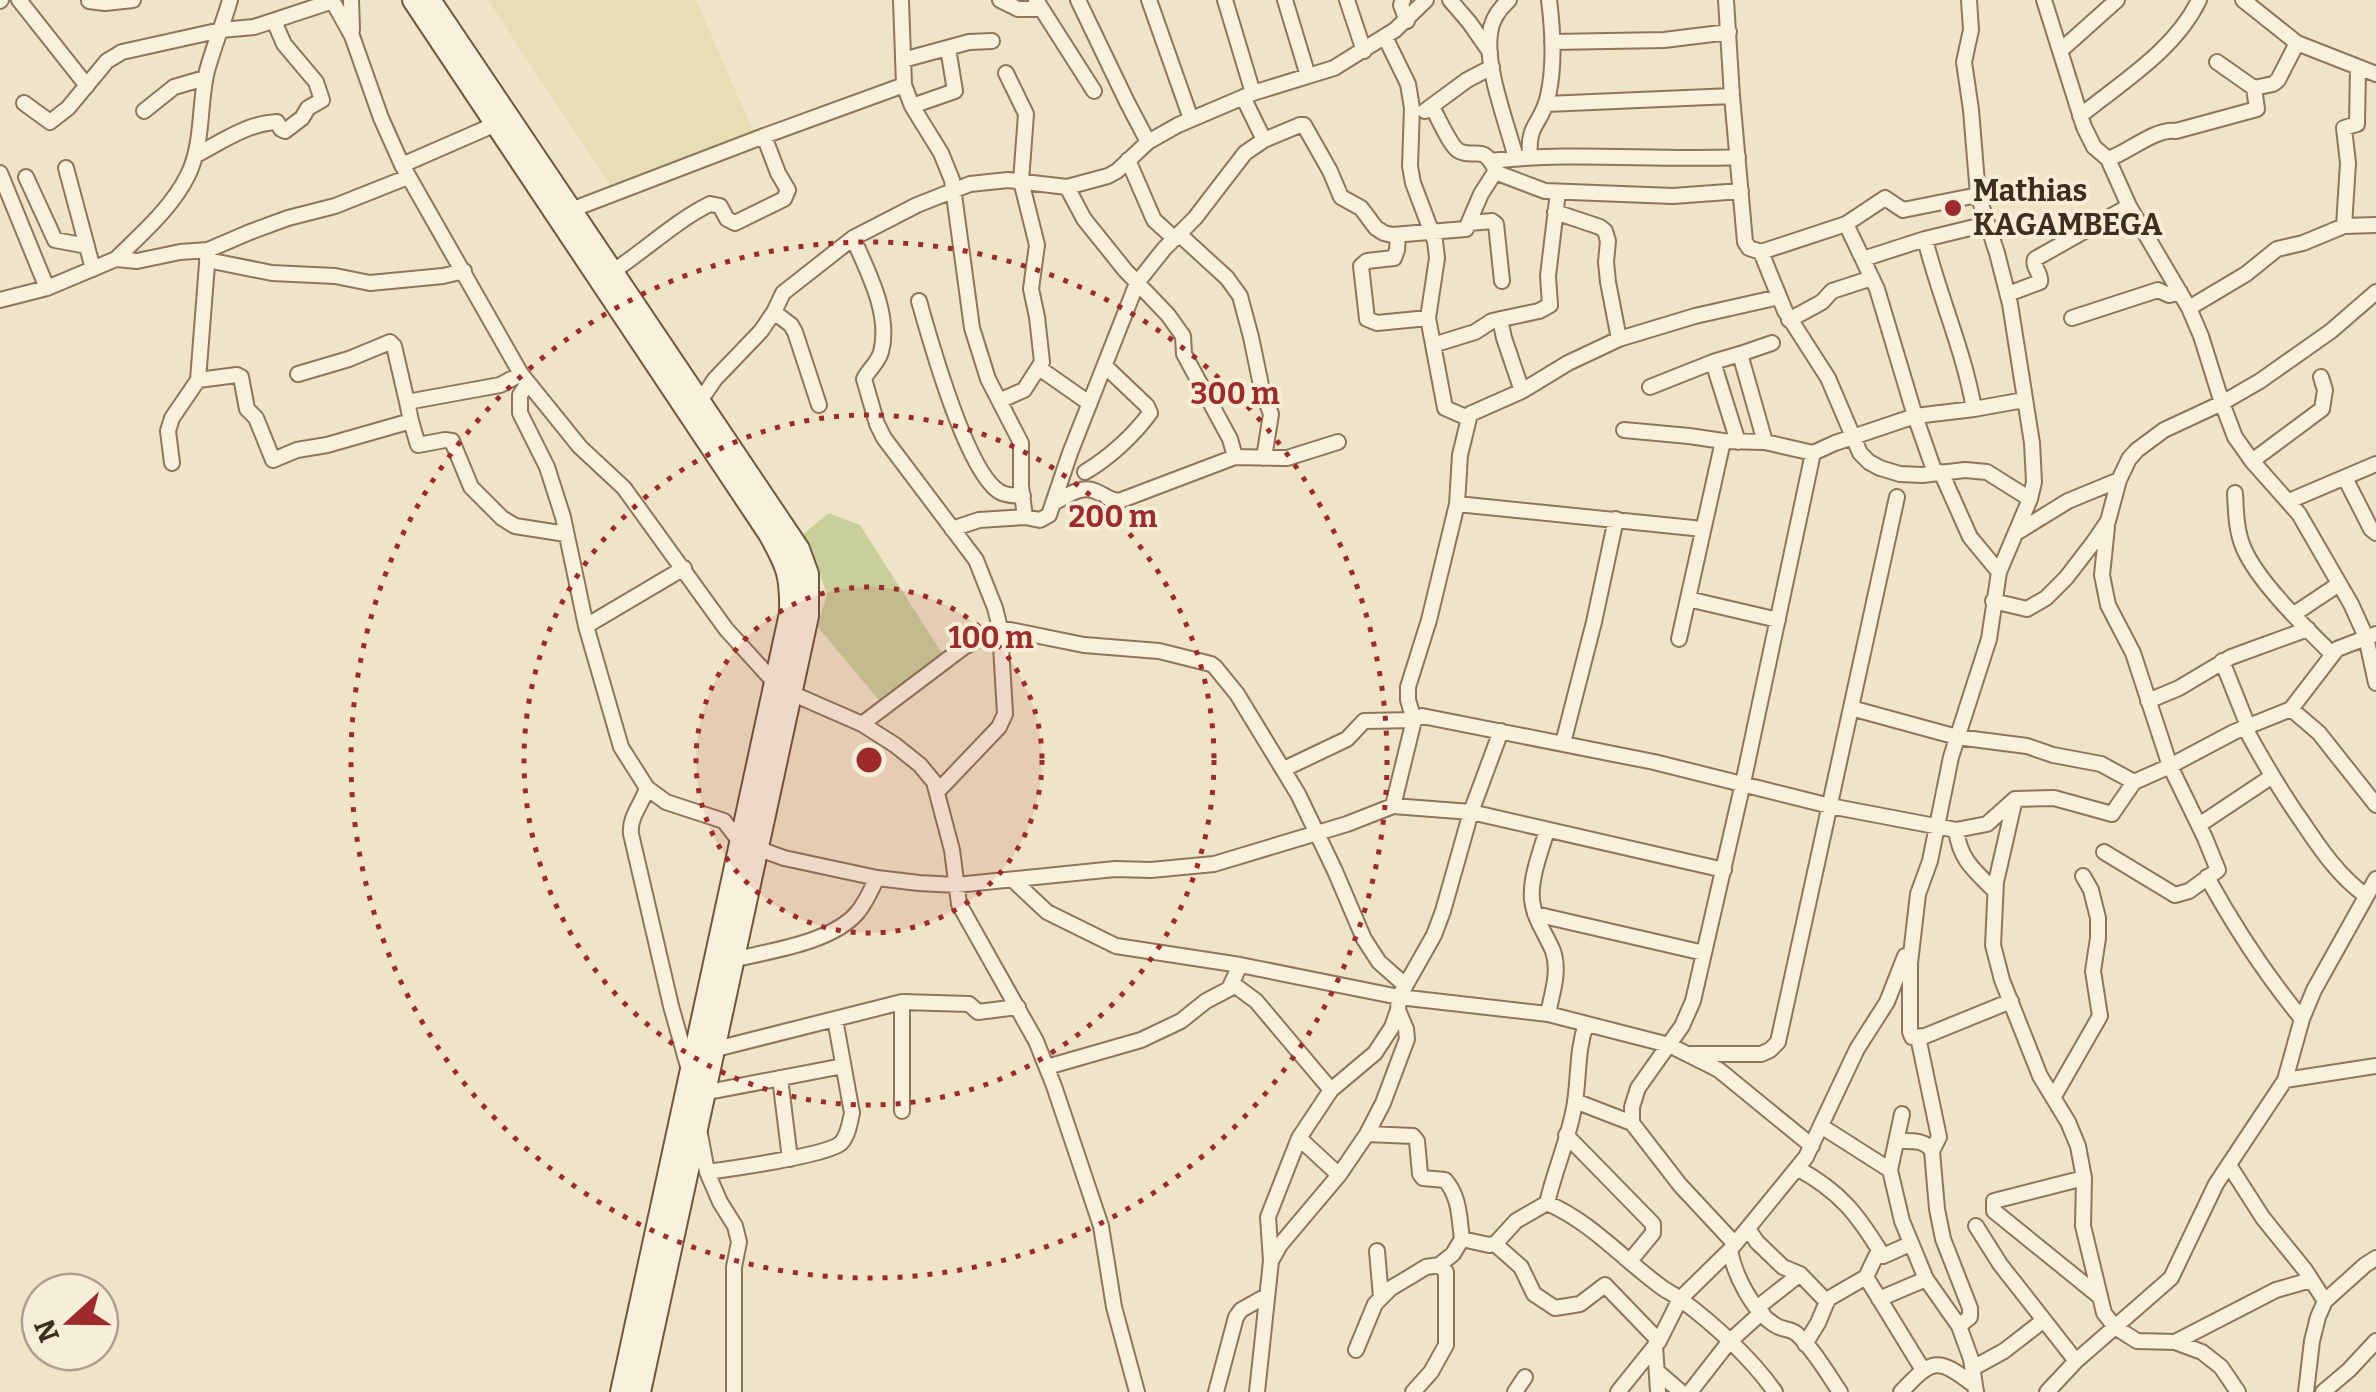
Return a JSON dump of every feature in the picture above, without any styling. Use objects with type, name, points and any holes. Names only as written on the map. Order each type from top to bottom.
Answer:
[{"type":"street","points":[[18,0],[86,86]]},
{"type":"street","points":[[89,1],[133,0]]},
{"type":"street","points":[[0,300],[47,288],[116,258],[170,204],[196,156],[206,78],[230,0]]},
{"type":"street","points":[[350,0],[352,36]]},
{"type":"street","points":[[413,0],[460,57],[571,210],[800,549],[809,588],[808,616],[782,688]]},
{"type":"street","points":[[430,0],[496,124],[769,534],[785,562],[790,587],[782,688],[697,1085],[621,1392]]},
{"type":"street","points":[[901,0],[904,85],[948,167],[972,328],[988,379],[1021,443],[1025,516]]},
{"type":"street","points":[[1000,0],[1018,9],[1038,4],[1094,91]]},
{"type":"street","points":[[1078,0],[1148,142]]},
{"type":"street","points":[[1149,0],[1191,119]]},
{"type":"street","points":[[1225,0],[1248,95],[1264,140]]},
{"type":"street","points":[[1285,0],[1308,76]]},
{"type":"street","points":[[1347,0],[1364,51]]},
{"type":"street","points":[[700,401],[761,332],[783,293],[853,238],[918,205],[983,182],[1021,181],[1067,187],[1108,176],[1148,142],[1191,119],[1248,95],[1334,68],[1385,38],[1426,0]]},
{"type":"street","points":[[1450,0],[1470,22],[1491,60],[1523,157]]},
{"type":"street","points":[[1491,60],[1490,30],[1499,10],[1509,0]]},
{"type":"street","points":[[1523,157],[1529,134],[1549,93],[1549,0]]},
{"type":"street","points":[[1726,0],[1745,242],[1749,248],[1761,252],[1846,224],[1885,198],[1902,210],[1978,195]]},
{"type":"street","points":[[1969,0],[1971,30],[1964,62],[1978,195],[2008,294],[2034,482],[1999,572],[1989,639],[1950,757],[1938,827],[1918,894],[1912,942],[1912,1037],[1955,1026],[2010,1001]]},
{"type":"street","points":[[2044,0],[2080,116],[2094,146],[2108,159],[2130,206],[2189,308],[2236,437],[2307,526],[2371,636],[2376,682]]},
{"type":"street","points":[[2060,51],[2117,0]]},
{"type":"street","points":[[2080,116],[2172,41],[2199,0]]},
{"type":"street","points":[[2243,0],[2296,43],[2376,74]]},
{"type":"street","points":[[24,103],[50,122],[68,108],[107,61],[122,52],[220,30],[243,29],[333,1],[352,36],[405,171],[524,379],[580,447],[624,488],[726,629],[782,688],[862,724],[929,774],[938,790],[963,914],[1018,1007],[1047,1067],[1102,1226],[1114,1307],[1137,1392]]},
{"type":"street","points":[[1401,2],[1407,21]]},
{"type":"street","points":[[196,156],[250,127],[277,122],[281,129],[288,129],[322,100],[313,77],[284,44],[274,21]]},
{"type":"street","points":[[1552,42],[1664,40],[1729,32]]},
{"type":"street","points":[[1385,38],[1408,84],[1410,166],[1437,258],[1428,318],[1445,408],[1468,418]]},
{"type":"street","points":[[903,60],[969,42],[992,41]]},
{"type":"street","points":[[2254,88],[2278,80],[2296,43]]},
{"type":"street","points":[[912,106],[955,91],[948,48]]},
{"type":"street","points":[[1411,118],[1432,108],[1491,60]]},
{"type":"street","points":[[2108,159],[2163,130],[2176,132],[2257,109],[2254,88],[2218,62]]},
{"type":"street","points":[[2344,226],[2348,163],[2344,128],[2357,124],[2358,66]]},
{"type":"street","points":[[1000,400],[1024,390],[1042,362],[1038,317],[1030,289],[1036,244],[1021,181],[1026,114],[1006,73]]},
{"type":"street","points":[[144,111],[174,87],[206,78]]},
{"type":"street","points":[[571,210],[904,85]]},
{"type":"street","points":[[1546,104],[1732,96]]},
{"type":"street","points":[[1432,108],[1456,149],[1479,152],[1493,166],[1533,188],[1673,196],[1741,191]]},
{"type":"street","points":[[207,255],[250,232],[335,206],[496,124]]},
{"type":"street","points":[[952,529],[979,520],[1046,518],[1138,283],[1236,162],[1264,140],[1304,125],[1341,197],[1361,208],[1384,233],[1464,229],[1493,166]]},
{"type":"street","points":[[612,272],[710,204],[720,206],[735,223],[784,198],[788,190],[764,136]]},
{"type":"street","points":[[1493,166],[1523,157],[1738,158]]},
{"type":"street","points":[[1128,160],[1154,220],[1226,278],[1240,296],[1271,414],[1264,458]]},
{"type":"street","points":[[66,168],[93,269]]},
{"type":"street","points":[[0,173],[47,288]]},
{"type":"street","points":[[26,177],[55,240],[87,246]]},
{"type":"street","points":[[1067,187],[1084,219],[1183,336],[1184,354],[1230,439],[1235,458]]},
{"type":"street","points":[[1434,344],[1550,305],[1548,276],[1558,192]]},
{"type":"street","points":[[2008,294],[2040,282],[2035,258],[2130,206]]},
{"type":"street","points":[[1555,212],[1605,230],[1608,282],[1619,339]]},
{"type":"street","points":[[1470,223],[1496,224],[1502,282]]},
{"type":"street","points":[[1846,224],[1877,289],[1914,416],[1938,473],[1970,537],[1999,572]]},
{"type":"street","points":[[1862,259],[1988,224]]},
{"type":"street","points":[[2189,308],[2246,274],[2278,249],[2344,226],[2376,225]]},
{"type":"street","points":[[1398,234],[1394,258],[1366,261],[1361,266],[1365,314],[1369,321],[1377,322],[1428,318]]},
{"type":"street","points":[[853,238],[869,274],[883,325],[880,354],[864,379],[877,424],[976,560],[1000,628],[1005,714],[999,727],[938,790]]},
{"type":"street","points":[[1924,239],[1969,379],[1974,409]]},
{"type":"street","points":[[116,258],[137,262],[180,252],[207,255],[272,273],[335,276],[370,283],[464,271]]},
{"type":"street","points":[[1761,252],[1789,320],[1828,378],[1860,453],[1880,468],[1900,474],[1988,472],[2030,499]]},
{"type":"street","points":[[172,463],[168,431],[172,418],[198,380],[207,255]]},
{"type":"street","points":[[1789,320],[1822,302],[1832,291],[1872,278]]},
{"type":"street","points":[[2072,318],[2158,290],[2180,292]]},
{"type":"street","points":[[2104,852],[2174,895],[2182,894],[2218,870],[2170,766],[2133,653],[2104,590],[2108,521],[2129,459],[2154,436],[2260,381],[2331,331],[2376,292]]},
{"type":"street","points":[[1393,806],[1414,720],[1408,687],[1457,504],[1460,455],[1471,413],[1522,391],[1619,339],[1779,297]]},
{"type":"street","points":[[918,301],[949,398],[974,456],[996,490],[1023,496]]},
{"type":"street","points":[[774,312],[796,332],[820,405]]},
{"type":"street","points":[[1500,319],[1522,391]]},
{"type":"street","points":[[298,374],[390,342],[418,445],[452,441],[470,488],[502,518],[515,526],[566,534]]},
{"type":"street","points":[[1650,387],[1772,344]]},
{"type":"street","points":[[1740,354],[1764,442]]},
{"type":"street","points":[[1678,639],[1702,530],[1731,442],[1713,362]]},
{"type":"street","points":[[1085,472],[1113,451],[1150,413],[1148,406],[1105,366]]},
{"type":"street","points":[[1039,368],[1089,402]]},
{"type":"street","points":[[2252,461],[2322,410],[2325,390],[2321,376]]},
{"type":"street","points":[[198,380],[240,377],[246,404],[256,418],[272,460],[410,421]]},
{"type":"street","points":[[407,402],[524,379]]},
{"type":"street","points":[[524,379],[520,413],[547,468],[621,748],[647,788],[666,802],[724,821],[748,845],[784,858],[877,878],[956,885],[1214,864],[1393,806],[1471,812],[1724,870]]},
{"type":"street","points":[[1624,430],[1764,442],[1813,454],[1914,416],[2024,400]]},
{"type":"street","points":[[1055,502],[1082,489],[1092,489],[1111,500],[1130,498],[1235,458],[1286,458],[1338,442]]},
{"type":"street","points":[[1632,1123],[1638,1088],[1682,1026],[1693,1000],[1813,454]]},
{"type":"street","points":[[2289,501],[2376,464]]},
{"type":"street","points":[[2345,478],[2376,533]]},
{"type":"street","points":[[2016,533],[2068,501],[2119,480]]},
{"type":"street","points":[[2235,493],[2239,533],[2246,553],[2278,598],[2332,654]]},
{"type":"street","points":[[1690,1054],[1761,1054],[1778,1042],[1897,497]]},
{"type":"street","points":[[1457,504],[1702,530]]},
{"type":"street","points":[[1563,743],[1616,519]]},
{"type":"street","points":[[1993,601],[2027,609],[2046,598],[2066,578],[2108,521]]},
{"type":"street","points":[[586,626],[684,568]]},
{"type":"street","points":[[2294,614],[2338,584]]},
{"type":"street","points":[[1688,599],[1778,620]]},
{"type":"street","points":[[862,724],[964,647],[1000,628],[1084,646],[1159,652],[1211,664],[1237,694],[1284,769],[1336,871],[1364,939],[1401,997],[1407,1039],[1383,1103],[1366,1134],[1271,1261]]},
{"type":"street","points":[[2148,701],[2222,662],[2308,630]]},
{"type":"street","points":[[1284,769],[1348,739],[1364,720],[1414,720],[1422,716],[1563,743],[1830,806],[1956,830],[1988,824],[2015,799],[2054,798],[2112,814],[2134,782],[2291,708],[2332,654],[2371,636]]},
{"type":"street","points":[[2222,662],[2246,727],[2271,777],[2344,878],[2365,895]]},
{"type":"street","points":[[1851,708],[1957,737],[2027,746],[2101,764],[2134,782]]},
{"type":"street","points":[[2291,708],[2319,732],[2376,804]]},
{"type":"street","points":[[1256,1392],[1271,1261],[1268,1217],[1299,1138],[1331,1090],[1375,1054],[1392,1027],[1401,997],[1443,910],[1471,812],[1501,731]]},
{"type":"street","points":[[2198,825],[2271,777]]},
{"type":"street","points":[[647,788],[632,820],[632,834],[671,1006],[697,1085],[707,1172],[735,1226],[739,1242],[734,1267],[734,1392]]},
{"type":"street","points":[[2015,799],[1995,891],[1994,944],[2002,980],[2040,1076],[2075,1138],[2084,1178],[2084,1226],[2104,1314],[2137,1341],[2175,1342],[2202,1352],[2221,1367],[2238,1392]]},
{"type":"street","points":[[1547,830],[1532,888],[1535,914],[1556,963],[1548,1014]]},
{"type":"street","points":[[1956,830],[1964,858],[1995,891]]},
{"type":"street","points":[[697,1085],[712,1050],[732,960],[748,845]]},
{"type":"street","points":[[2053,1098],[2100,1016],[2093,971],[2098,918],[2083,876]]},
{"type":"street","points":[[2207,877],[2268,978],[2302,1019]]},
{"type":"street","points":[[732,960],[810,940],[846,924],[859,912],[877,878]]},
{"type":"street","points":[[2047,1392],[2114,1326],[2171,1278],[2205,1204],[2286,1080],[2314,990],[2376,879]]},
{"type":"street","points":[[1013,880],[1046,912],[1116,946],[1240,965],[1401,997],[1548,1014],[1669,1045],[1719,1070],[1812,1146]]},
{"type":"street","points":[[1535,914],[1704,953]]},
{"type":"street","points":[[1618,1392],[1657,1343],[1680,1299],[1733,1247],[1812,1146],[1857,1049],[1887,1002],[1912,942]]},
{"type":"street","points":[[1047,1067],[1140,1040],[1182,1021],[1206,1001],[1224,993],[1240,965]]},
{"type":"street","points":[[1232,984],[1256,1001],[1331,1090]]},
{"type":"street","points":[[712,1050],[902,1002],[968,1004],[978,1012],[1018,1007]]},
{"type":"street","points":[[902,1002],[902,1111]]},
{"type":"street","points":[[707,1172],[790,1158],[842,1143],[852,1113],[835,1019]]},
{"type":"street","points":[[1462,1239],[1495,1244],[1516,1221],[1547,1202],[1575,1101],[1577,1061],[1586,1024]]},
{"type":"street","points":[[1918,1038],[1939,1137],[1932,1152]]},
{"type":"street","points":[[697,1085],[780,1078],[844,1066]]},
{"type":"street","points":[[2286,1080],[2376,1066]]},
{"type":"street","points":[[780,1078],[790,1158]]},
{"type":"street","points":[[1575,1101],[1632,1123],[1733,1247],[1733,1265],[1740,1283],[1760,1310],[1774,1325],[1793,1330],[1840,1392]]},
{"type":"street","points":[[1902,1114],[1890,1170],[1910,1244],[1926,1279],[1959,1326],[1973,1368],[1975,1388]]},
{"type":"street","points":[[640,1392],[698,1118]]},
{"type":"street","points":[[1821,1126],[1890,1170]]},
{"type":"street","points":[[1356,1350],[1380,1298],[1426,1267],[1439,1265],[1453,1254],[1462,1239],[1454,1192],[1444,1180],[1423,1178],[1420,1174],[1413,1136],[1366,1134]]},
{"type":"street","points":[[1566,1136],[1653,1224],[1654,1232],[1630,1261]]},
{"type":"street","points":[[1299,1138],[1338,1176]]},
{"type":"street","points":[[1897,1141],[1929,1145],[1932,1152],[1943,1238],[1970,1308],[1970,1316],[1959,1326]]},
{"type":"street","points":[[2229,1165],[2325,1302]]},
{"type":"street","points":[[1797,1168],[1836,1193],[1862,1221],[1884,1256]]},
{"type":"street","points":[[2084,1178],[1994,1201],[1994,1211],[2100,1296]]},
{"type":"street","points":[[1547,1202],[1582,1222],[1680,1299],[1762,1373],[1776,1392]]},
{"type":"street","points":[[1976,1226],[2000,1264],[2076,1361]]},
{"type":"street","points":[[1748,1229],[1757,1242],[1783,1266],[1800,1274],[1826,1302]]},
{"type":"street","points":[[1495,1244],[1520,1266],[1534,1294],[1555,1308],[1580,1304],[1605,1285],[1657,1343],[1658,1392]]},
{"type":"street","points":[[1805,1344],[1830,1298],[1866,1278],[1876,1256],[1910,1244]]},
{"type":"street","points":[[1377,1251],[1380,1298]]},
{"type":"street","points":[[2306,1392],[2312,1341],[2325,1302],[2376,1258]]},
{"type":"street","points":[[1413,1392],[1446,1346],[1446,1272],[1439,1265]]},
{"type":"street","points":[[1690,1392],[1729,1342],[1800,1274]]},
{"type":"street","points":[[1866,1278],[1922,1370]]},
{"type":"street","points":[[1879,1299],[1926,1279]]},
{"type":"street","points":[[2175,1342],[2276,1290],[2310,1280]]},
{"type":"street","points":[[1216,1392],[1236,1317],[1266,1296]]},
{"type":"street","points":[[1973,1368],[2004,1352],[2044,1320]]},
{"type":"street","points":[[2323,1392],[2376,1341]]},
{"type":"street","points":[[1901,1392],[1922,1370],[1939,1364],[1975,1388]]},
{"type":"street","points":[[1658,1372],[1681,1392]]},
{"type":"street","points":[[1515,1392],[1525,1376]]},
{"type":"shaded area","points":[[488,0],[696,0],[756,138],[617,195]]},
{"type":"green space","points":[[829,513],[860,525],[945,658],[883,705],[817,626],[827,595],[802,535]]},
{"type":"place","name":"Mathias KAGAMBEGA","points":[[1953,208]]}]
